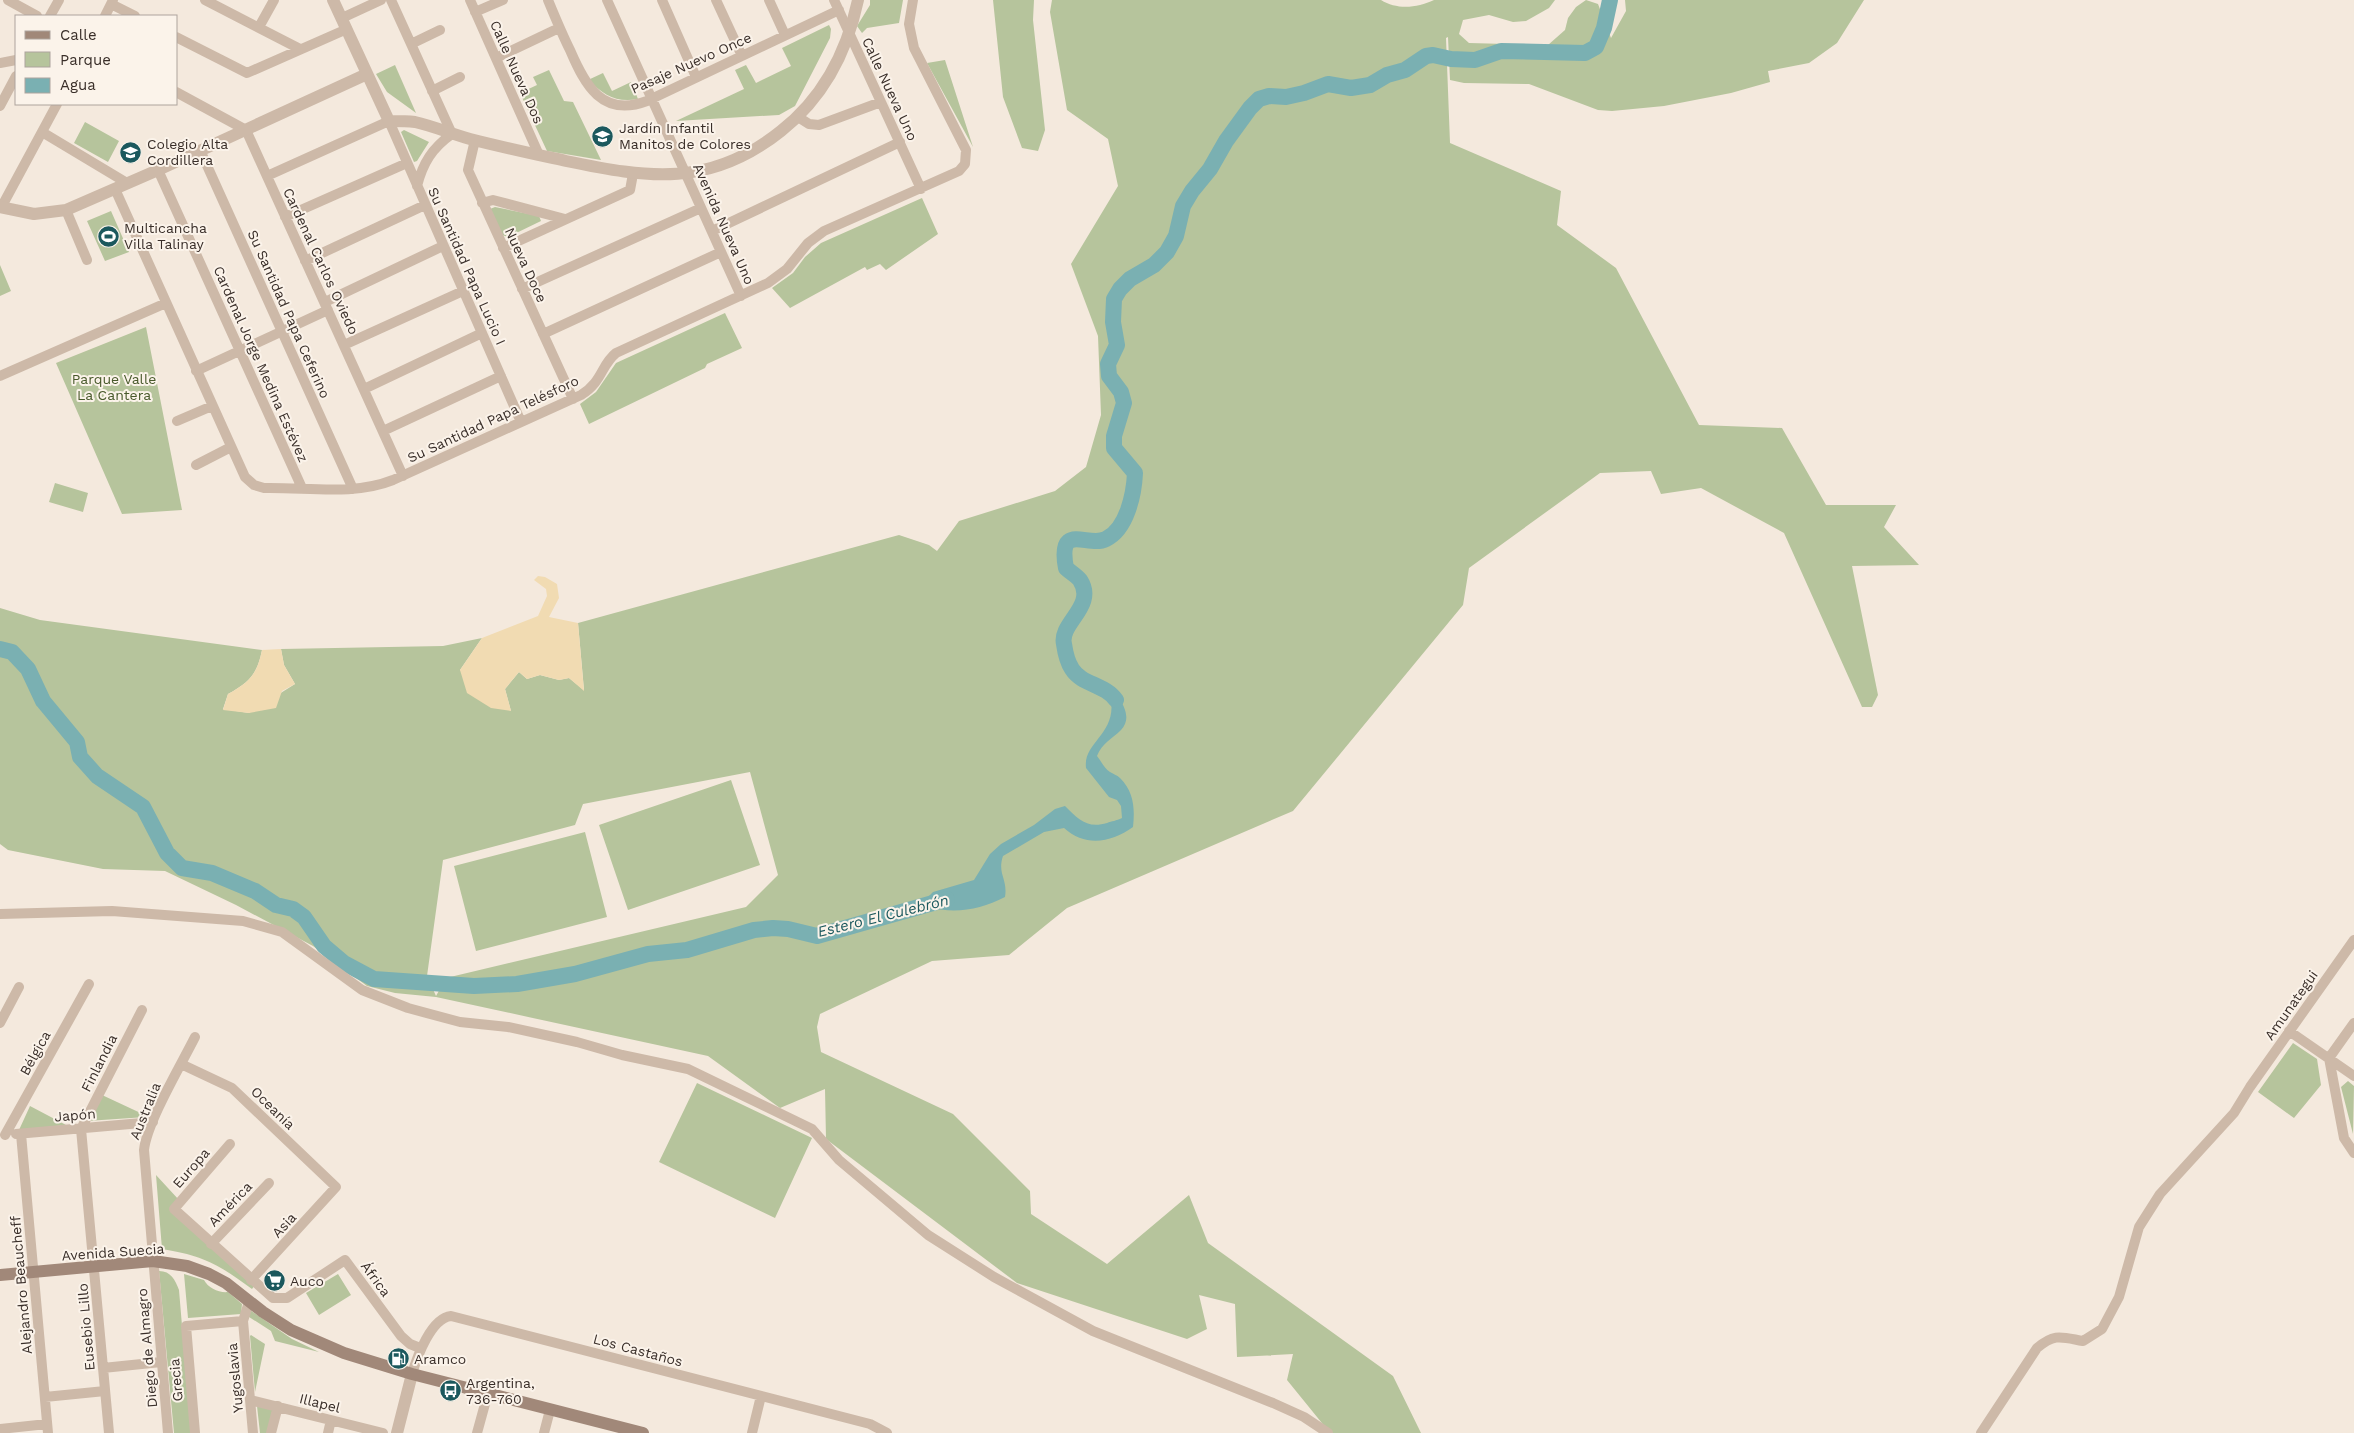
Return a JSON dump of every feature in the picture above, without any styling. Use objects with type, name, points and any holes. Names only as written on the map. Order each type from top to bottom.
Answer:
[{"type":"main road","name":"Avenida Suecia","points":[[0,1275],[153,1261],[187,1266],[226,1283],[249,1302],[291,1330],[344,1353],[412,1374],[643,1433]]},
{"type":"street","points":[[8,0],[36,15]]},
{"type":"street","points":[[51,15],[59,0]]},
{"type":"street","points":[[205,0],[219,3],[300,49]]},
{"type":"street","points":[[259,27],[274,0]]},
{"type":"street","points":[[334,0],[389,121]]},
{"type":"street","points":[[178,38],[247,73],[300,49],[381,0]]},
{"type":"street","points":[[391,0],[452,134]]},
{"type":"street","name":"Calle Nueva Dos","points":[[470,0],[539,155]]},
{"type":"street","points":[[475,12],[502,0]]},
{"type":"street","name":"Pasaje Nuevo Once","points":[[548,0],[583,80],[597,96],[612,103],[627,105],[651,99],[839,10]]},
{"type":"street","name":"Avenida Nueva Uno","points":[[606,0],[741,296]]},
{"type":"street","points":[[662,0],[696,77]]},
{"type":"street","points":[[716,0],[742,56]]},
{"type":"street","points":[[769,0],[785,35]]},
{"type":"street","name":"Calle Nueva Uno","points":[[834,0],[921,189]]},
{"type":"street","points":[[267,176],[389,121],[416,122],[475,140],[633,174],[685,173],[713,167],[739,158],[764,144],[798,117],[829,78],[849,33],[858,0]]},
{"type":"street","name":"Su Santidad Papa Telésforo","points":[[231,448],[242,472],[249,482],[259,487],[353,489],[382,485],[573,399],[593,386],[609,360],[616,353],[741,296],[778,276],[819,234],[959,171],[965,164],[967,155],[965,146],[914,48],[909,24],[913,0]]},
{"type":"street","points":[[106,15],[112,2],[133,15]]},
{"type":"street","points":[[496,58],[559,28]]},
{"type":"street","points":[[411,44],[440,30]]},
{"type":"street","points":[[0,63],[15,60]]},
{"type":"street","points":[[56,105],[1,208],[34,214],[66,210],[367,74]]},
{"type":"street","points":[[432,92],[460,77]]},
{"type":"street","points":[[0,106],[15,78]]},
{"type":"street","points":[[178,93],[246,130]]},
{"type":"street","points":[[798,117],[809,124],[819,125],[881,102]]},
{"type":"street","name":"Su Santidad Papa Lucio I","points":[[389,121],[521,422]]},
{"type":"street","name":"Cardenal Carlos Oviedo","points":[[246,130],[403,476]]},
{"type":"street","points":[[42,132],[126,184]]},
{"type":"street","points":[[417,186],[421,169],[429,155],[437,145],[452,134]]},
{"type":"street","name":"Nueva Doce","points":[[475,140],[468,170],[573,399]]},
{"type":"street","points":[[712,231],[900,142]]},
{"type":"street","name":"Su Santidad Papa Ceferino","points":[[200,150],[353,489]]},
{"type":"street","points":[[286,217],[406,163]]},
{"type":"street","name":"Cardenal Jorge Medina Estévez","points":[[158,170],[302,488]]},
{"type":"street","points":[[503,248],[630,190],[633,174]]},
{"type":"street","points":[[114,189],[231,448],[196,465]]},
{"type":"street","points":[[482,202],[493,200],[565,220]]},
{"type":"street","points":[[305,261],[425,205]]},
{"type":"street","points":[[522,289],[701,208]]},
{"type":"street","points":[[66,210],[87,260]]},
{"type":"street","points":[[196,371],[282,332],[326,306],[443,246]]},
{"type":"street","points":[[543,334],[721,252]]},
{"type":"street","points":[[344,346],[463,291]]},
{"type":"street","points":[[0,376],[166,303]]},
{"type":"street","points":[[364,389],[482,333]]},
{"type":"street","points":[[383,431],[501,376]]},
{"type":"street","points":[[177,421],[212,406]]},
{"type":"street","points":[[0,914],[112,912],[243,921],[282,932],[362,990],[408,1008],[460,1022],[508,1027],[577,1042],[622,1055],[688,1069],[812,1129],[838,1160],[928,1235],[994,1277],[1080,1325],[1159,1359],[1273,1403],[1304,1417],[1328,1433]]},
{"type":"street","name":"Amunategui","points":[[1981,1433],[2037,1348],[2049,1338],[2057,1336],[2082,1341],[2102,1329],[2119,1297],[2139,1228],[2147,1214],[2175,1177],[2234,1113],[2250,1087],[2354,940]]},
{"type":"street","name":"Bélgica","points":[[2,1136],[89,984]]},
{"type":"street","points":[[0,1023],[19,988]]},
{"type":"street","name":"Finlandia","points":[[81,1129],[142,1010]]},
{"type":"street","points":[[2354,1024],[2329,1058],[2344,1138],[2354,1153]]},
{"type":"street","points":[[2289,1031],[2354,1076]]},
{"type":"street","name":"Australia","points":[[153,1261],[144,1150],[145,1141],[195,1037]]},
{"type":"street","name":"Oceanía","points":[[181,1064],[232,1088],[336,1187]]},
{"type":"street","name":"Japón","points":[[2,1136],[153,1122]]},
{"type":"street","name":"Eusebio Lillo","points":[[81,1129],[109,1433]]},
{"type":"street","name":"Alejandro Beaucheff","points":[[20,1134],[47,1429]]},
{"type":"street","name":"Europa","points":[[211,1244],[174,1210],[230,1144]]},
{"type":"street","name":"América","points":[[211,1244],[269,1183]]},
{"type":"street","name":"Asia","points":[[252,1280],[336,1187]]},
{"type":"street","points":[[211,1244],[252,1280]]},
{"type":"street","name":"África","points":[[252,1280],[269,1296],[282,1299],[345,1260],[401,1336],[410,1344],[420,1348]]},
{"type":"street","name":"Diego de Almagro","points":[[153,1261],[168,1433]]},
{"type":"street","name":"Yugoslavia","points":[[249,1302],[244,1321],[253,1433]]},
{"type":"street","name":"Los Castaños","points":[[412,1374],[420,1348],[440,1321],[451,1316],[870,1424],[887,1433]]},
{"type":"street","name":"Grecia","points":[[195,1433],[186,1326],[244,1321]]},
{"type":"street","points":[[103,1368],[162,1362]]},
{"type":"street","points":[[397,1433],[412,1374]]},
{"type":"street","points":[[45,1397],[106,1391]]},
{"type":"street","points":[[477,1433],[488,1393]]},
{"type":"street","points":[[752,1433],[761,1396]]},
{"type":"street","name":"Illapel","points":[[250,1400],[383,1433]]},
{"type":"street","points":[[271,1433],[278,1406]]},
{"type":"street","points":[[544,1433],[550,1410]]},
{"type":"street","points":[[328,1433],[331,1420]]},
{"type":"street","points":[[0,1429],[47,1429]]},
{"type":"green space","points":[[870,0],[903,0],[899,23],[867,28],[862,33],[857,26],[870,5]]},
{"type":"green space","points":[[993,0],[1034,0],[1033,20],[1045,130],[1038,151],[1022,148],[1003,97]]},
{"type":"green space","points":[[1052,0],[1381,0],[1400,7],[1407,7],[1421,5],[1434,0],[1555,0],[1549,8],[1526,21],[1513,22],[1489,15],[1463,20],[1459,34],[1469,43],[1548,45],[1565,30],[1568,18],[1576,7],[1586,0],[1598,4],[1611,38],[1626,11],[1625,0],[1864,0],[1837,43],[1809,63],[1768,71],[1770,82],[1731,93],[1664,106],[1612,111],[1598,110],[1529,84],[1464,83],[1450,80],[1448,37],[1446,38],[1450,143],[1561,191],[1557,225],[1616,268],[1699,425],[1782,428],[1826,505],[1896,505],[1884,527],[1919,565],[1852,566],[1878,695],[1872,707],[1862,707],[1784,533],[1701,488],[1661,494],[1651,471],[1600,473],[1469,568],[1463,605],[1293,811],[1067,908],[1009,955],[932,961],[820,1014],[817,1027],[821,1052],[953,1114],[1030,1191],[1031,1214],[1107,1264],[1189,1195],[1208,1243],[1393,1376],[1421,1433],[1330,1433],[1287,1380],[1293,1354],[1237,1357],[1235,1304],[1199,1295],[1207,1329],[1187,1339],[1017,1283],[826,1139],[825,1089],[780,1108],[708,1056],[436,997],[395,993],[367,986],[313,946],[236,905],[165,871],[103,869],[8,850],[0,844],[0,608],[40,620],[262,650],[255,672],[241,686],[228,694],[223,709],[249,713],[295,684],[284,665],[281,649],[443,646],[482,638],[460,670],[511,711],[505,689],[519,672],[527,679],[540,675],[559,680],[569,678],[584,690],[578,623],[899,535],[929,545],[937,551],[959,521],[1055,491],[1086,467],[1101,415],[1098,336],[1071,264],[1118,186],[1108,139],[1067,110],[1050,12]],"holes":[[[750,772],[778,875],[746,907],[446,978],[436,996],[427,976],[443,860],[575,825],[583,804]]]},
{"type":"green space","points":[[829,25],[831,29],[830,38],[795,106],[779,115],[676,121],[744,89],[735,70],[746,65],[756,83],[791,66],[782,48]]},
{"type":"green space","points":[[945,60],[973,147],[927,63]]},
{"type":"green space","points":[[395,65],[416,113],[387,92],[376,74]]},
{"type":"green space","points":[[549,70],[564,101],[573,102],[601,160],[547,151],[520,93],[537,85],[533,77]]},
{"type":"green space","points":[[603,73],[612,91],[631,82],[638,99],[623,100],[611,97],[599,90],[588,80]]},
{"type":"green space","points":[[85,122],[119,141],[108,162],[74,143]]},
{"type":"green space","points":[[404,130],[429,142],[417,161],[414,162],[401,132]]},
{"type":"green space","points":[[922,198],[938,234],[886,270],[880,264],[867,270],[865,267],[790,308],[772,288],[793,273],[805,257],[821,243]]},
{"type":"green space","points":[[495,207],[539,216],[541,221],[508,237],[502,235],[490,209]]},
{"type":"green space","name":"Multicancha Villa Talinay","points":[[111,211],[129,252],[105,261],[87,221]]},
{"type":"green space","points":[[0,265],[11,291],[0,296]]},
{"type":"green space","points":[[725,313],[742,348],[589,424],[580,404],[596,392],[616,363]]},
{"type":"green space","name":"Parque Valle La Cantera","points":[[146,327],[182,510],[122,514],[56,363]]},
{"type":"green space","points":[[55,483],[88,493],[83,512],[49,502]]},
{"type":"green space","points":[[731,780],[760,865],[628,910],[599,825]]},
{"type":"green space","points":[[585,832],[607,917],[476,951],[454,866]]},
{"type":"green space","points":[[2293,1043],[2317,1059],[2321,1085],[2294,1118],[2258,1092]]},
{"type":"green space","points":[[2348,1081],[2354,1086],[2353,1134],[2341,1087]]},
{"type":"green space","points":[[697,1083],[812,1138],[775,1218],[659,1162]]},
{"type":"green space","points":[[102,1095],[147,1116],[87,1121]]},
{"type":"green space","points":[[30,1106],[66,1125],[19,1130]]},
{"type":"green space","points":[[156,1175],[179,1200],[172,1211],[255,1285],[252,1289],[230,1273],[210,1262],[162,1249]]},
{"type":"green space","points":[[159,1271],[170,1274],[179,1290],[191,1433],[174,1433]]},
{"type":"green space","points":[[184,1274],[204,1280],[208,1285],[221,1292],[228,1292],[242,1304],[241,1314],[188,1318]]},
{"type":"green space","points":[[338,1274],[351,1295],[319,1315],[306,1293]]},
{"type":"green space","points":[[250,1310],[292,1339],[319,1352],[275,1341],[271,1331],[246,1315]]},
{"type":"green space","points":[[250,1336],[265,1344],[255,1392]]},
{"type":"green space","points":[[257,1406],[273,1410],[267,1433],[260,1433]]},
{"type":"sand","points":[[538,576],[545,577],[557,584],[559,598],[549,617],[578,623],[584,691],[569,678],[559,680],[540,675],[527,679],[519,672],[505,689],[511,711],[491,708],[467,693],[460,670],[482,638],[538,616],[547,596],[546,589],[534,580]]},
{"type":"sand","points":[[281,649],[284,665],[295,684],[282,691],[276,708],[249,713],[223,710],[228,694],[241,686],[255,672],[262,650]]},
{"type":"water","points":[[1103,683],[1118,697],[1126,717],[1125,724],[1121,730],[1104,744],[1097,756],[1106,769],[1125,783],[1131,795],[1134,813],[1133,827],[1116,837],[1098,841],[1081,838],[1064,828],[1044,832],[1003,856],[1001,867],[1006,891],[1005,897],[967,910],[928,907],[926,899],[933,892],[974,880],[990,854],[1001,844],[1034,825],[1055,809],[1065,806],[1083,822],[1094,825],[1122,818],[1121,806],[1117,800],[1109,797],[1086,768],[1086,759],[1089,751],[1109,722],[1111,712],[1111,700],[1099,691]]},
{"type":"waterway","name":"Estero El Culebrón","points":[[1116,700],[1106,691],[1087,682],[1076,674],[1068,660],[1064,647],[1064,636],[1081,606],[1084,598],[1084,589],[1080,580],[1066,568],[1064,554],[1066,545],[1070,541],[1076,539],[1099,541],[1113,534],[1124,519],[1133,491],[1135,473],[1114,448],[1114,436],[1124,403],[1121,392],[1109,376],[1108,364],[1117,345],[1113,322],[1114,299],[1120,289],[1130,279],[1154,265],[1167,252],[1176,236],[1183,206],[1192,191],[1210,169],[1226,141],[1250,108],[1259,99],[1269,96],[1286,97],[1304,93],[1328,84],[1351,88],[1370,85],[1387,75],[1405,70],[1426,56],[1433,55],[1451,59],[1475,60],[1501,51],[1585,53],[1596,47],[1604,28],[1610,0]]},
{"type":"waterway","name":"Estero El Culebrón","points":[[0,649],[12,652],[28,669],[43,701],[77,742],[80,757],[97,776],[143,807],[167,853],[182,868],[212,873],[255,891],[276,905],[293,909],[304,917],[324,946],[344,963],[374,979],[474,986],[517,984],[575,974],[648,954],[687,950],[754,930],[788,929],[817,936],[947,899]]},
{"type":"place","name":"Jardín Infantil Manitos de Colores","points":[[603,136]]},
{"type":"place","name":"Colegio Alta Cordillera","points":[[131,152]]},
{"type":"place","name":"Multicancha Villa Talinay","points":[[108,236]]},
{"type":"place","name":"Auco","points":[[274,1281]]},
{"type":"place","name":"Aramco","points":[[398,1359]]},
{"type":"place","name":"Argentina, 736-760","points":[[450,1391]]}]
